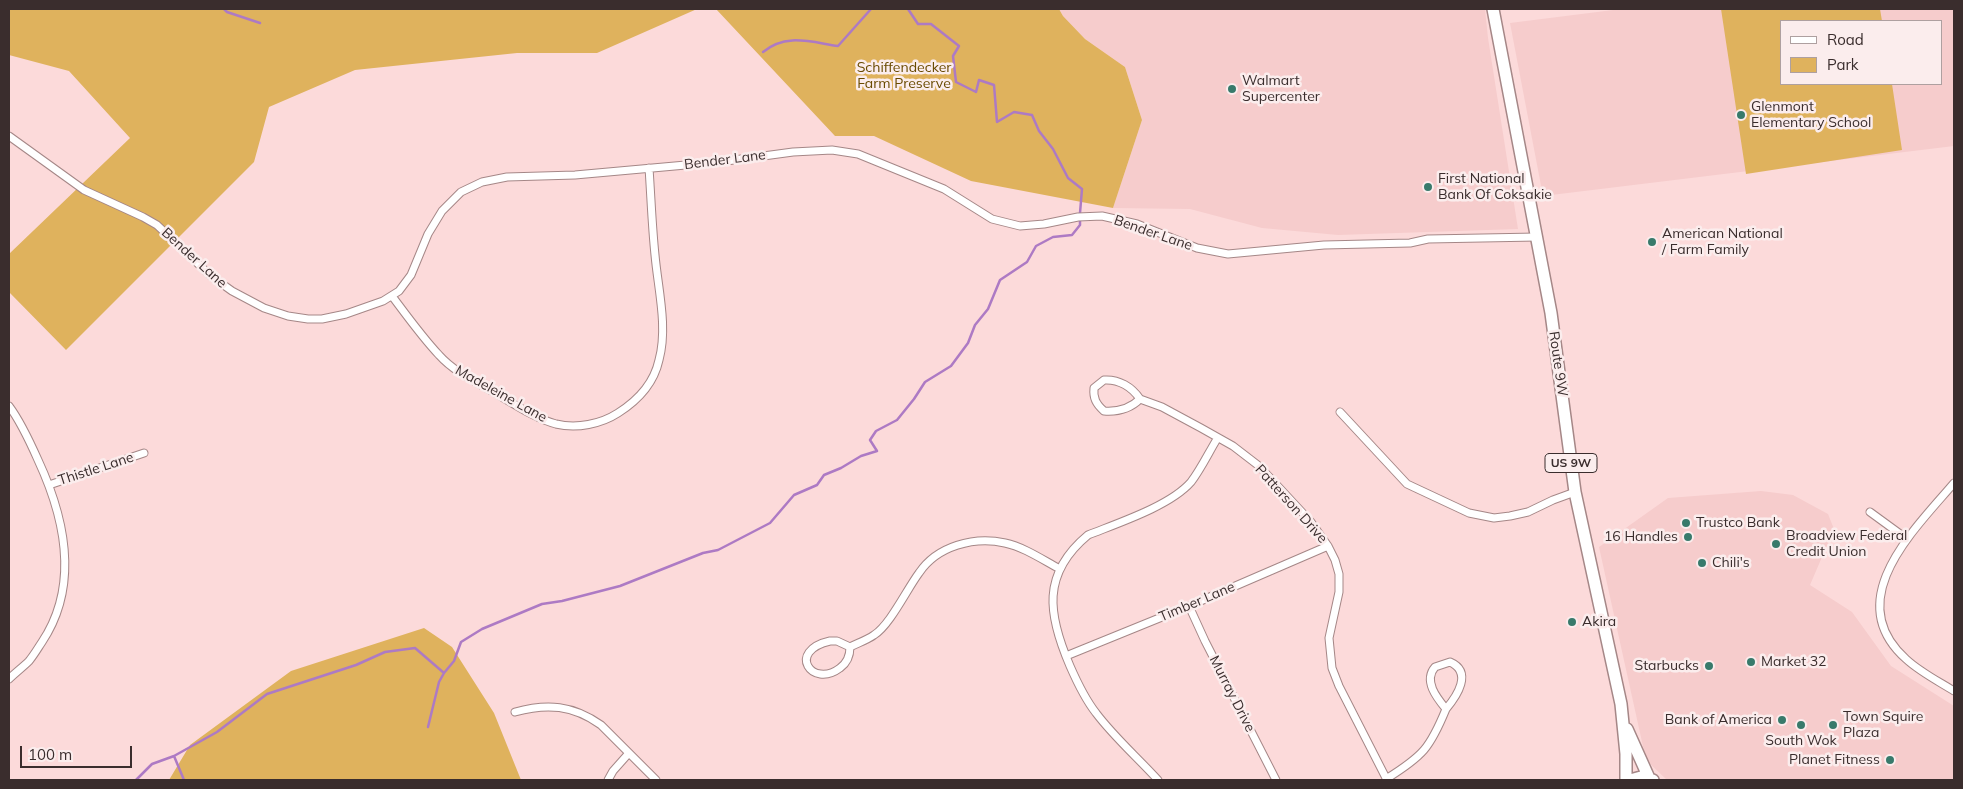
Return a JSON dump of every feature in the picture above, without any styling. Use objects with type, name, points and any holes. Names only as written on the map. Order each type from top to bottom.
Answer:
[{"type":"main road","name":"Route 9W","points":[[1493,9],[1551,313],[1575,492],[1623,718],[1626,780]]},
{"type":"main road","name":"Route 9W","points":[[1623,718],[1651,779]]},
{"type":"main road","points":[[1630,780],[1641,777],[1651,779]]},
{"type":"street","name":"Bender Lane","points":[[9,136],[84,190],[151,221],[165,231],[218,281],[240,296],[264,308],[300,318],[322,319],[351,313],[392,296],[399,291],[408,279],[437,218],[452,200],[470,187],[489,180],[508,177],[565,176],[727,161],[793,152],[842,151],[858,154],[936,185],[992,219],[1010,225],[1028,227],[1078,217],[1102,216],[1128,222],[1197,248],[1228,254],[1351,244],[1537,237]]},
{"type":"street","name":"Madeleine Lane","points":[[392,296],[440,356],[455,369],[538,417],[557,424],[572,426],[592,424],[610,418],[642,394],[656,370],[663,341],[654,253],[649,168]]},
{"type":"street","name":"Patterson Drive","points":[[1140,399],[1132,406],[1122,410],[1104,411],[1095,401],[1094,388],[1104,380],[1117,381],[1132,390],[1140,399],[1162,407],[1232,446],[1259,466],[1311,522],[1328,546],[1336,560],[1339,574],[1339,592],[1329,638],[1332,668],[1339,686],[1386,780]]},
{"type":"street","points":[[9,406],[30,444],[49,485],[64,548],[66,568],[64,593],[50,630],[30,660],[9,679]]},
{"type":"street","points":[[1340,412],[1407,484],[1469,513],[1494,518],[1510,516],[1528,512],[1575,492]]},
{"type":"street","points":[[1158,780],[1095,713],[1079,686],[1066,656],[1055,627],[1052,604],[1060,569],[1071,551],[1088,535],[1167,500],[1180,491],[1191,482],[1217,438]]},
{"type":"street","name":"Thistle Lane","points":[[49,485],[144,453]]},
{"type":"street","points":[[1954,483],[1907,539],[1888,571],[1882,585],[1879,604],[1882,618],[1895,648],[1921,670],[1954,691]]},
{"type":"street","points":[[1870,512],[1907,539]]},
{"type":"street","points":[[850,647],[876,634],[891,616],[920,570],[936,555],[955,546],[981,541],[1006,543],[1060,569]]},
{"type":"street","name":"Timber Lane","points":[[1066,656],[1189,606],[1328,546]]},
{"type":"street","name":"Murray Drive","points":[[1189,606],[1276,780]]},
{"type":"street","points":[[837,641],[850,647],[847,662],[830,673],[816,673],[806,663],[806,656],[810,650],[822,642],[837,641]]},
{"type":"street","points":[[1386,780],[1407,766],[1428,747],[1435,736],[1446,709],[1458,693],[1462,682],[1460,671],[1450,662],[1435,667],[1430,681],[1437,698],[1446,709]]},
{"type":"street","points":[[515,712],[544,706],[575,711],[601,725],[656,780]]},
{"type":"street","points":[[608,780],[613,771],[629,753]]},
{"type":"shaded area","points":[[1059,9],[1485,9],[1518,229],[1338,235],[1262,228],[1190,209],[1113,208],[1142,120],[1125,67],[1085,39],[1063,16]]},
{"type":"shaded area","name":"Glenmont Elementary School","points":[[1621,9],[1954,9],[1954,146],[1543,196],[1510,23]]},
{"type":"shaded area","points":[[1761,491],[1793,495],[1828,514],[1834,529],[1810,585],[1852,612],[1891,666],[1954,706],[1954,780],[1667,780],[1646,760],[1599,547],[1668,498]]},
{"type":"green space","points":[[9,9],[697,9],[597,53],[517,53],[355,70],[269,107],[254,162],[66,350],[9,292],[9,254],[130,138],[69,71],[9,55]]},
{"type":"green space","name":"Schiffendecker Farm Preserve","points":[[716,9],[1059,9],[1063,16],[1085,39],[1125,67],[1142,120],[1113,208],[971,181],[874,136],[835,136]]},
{"type":"green space","points":[[1721,9],[1880,9],[1882,20],[1780,20],[1780,85],[1892,85],[1902,150],[1746,174]]},
{"type":"green space","points":[[424,628],[452,647],[494,713],[521,780],[169,780],[190,745],[291,671]]},
{"type":"waterway","points":[[224,9],[227,12],[260,23]]},
{"type":"waterway","points":[[763,52],[780,42],[799,40],[838,46],[871,9]]},
{"type":"waterway","points":[[908,9],[918,24],[931,24],[959,46],[953,56],[956,82],[976,92],[979,80],[994,85],[997,122],[1014,112],[1032,115],[1039,131],[1053,149],[1068,178],[1082,189],[1080,213]]},
{"type":"waterway","points":[[136,780],[152,764],[174,756],[217,732],[267,694],[356,665],[385,652],[415,648],[444,673],[454,661],[461,642],[482,629],[542,604],[562,601],[620,586],[703,553],[718,550],[770,523],[794,495],[817,485],[824,475],[841,468],[861,456],[877,451],[870,440],[876,431],[897,420],[925,382],[951,366],[968,343],[975,325],[988,309],[1000,280],[1027,262],[1036,246],[1053,237],[1072,235],[1080,225],[1080,221]]},
{"type":"waterway","points":[[428,727],[439,682],[444,673]]},
{"type":"waterway","points":[[174,756],[184,780]]},
{"type":"place","name":"Walmart Supercenter","points":[[1232,89]]},
{"type":"place","name":"Glenmont Elementary School","points":[[1741,115]]},
{"type":"place","name":"First National Bank Of Coksakie","points":[[1428,187]]},
{"type":"place","name":"American National / Farm Family","points":[[1652,242]]},
{"type":"place","name":"Trustco Bank","points":[[1686,523]]},
{"type":"place","name":"16 Handles","points":[[1688,537]]},
{"type":"place","name":"Broadview Federal Credit Union","points":[[1776,544]]},
{"type":"place","name":"Chili's","points":[[1702,563]]},
{"type":"place","name":"Akira","points":[[1572,622]]},
{"type":"place","name":"Market 32","points":[[1751,662]]},
{"type":"place","name":"Starbucks","points":[[1709,666]]},
{"type":"place","name":"Bank of America","points":[[1782,720]]},
{"type":"place","name":"South Wok","points":[[1801,725]]},
{"type":"place","name":"Town Squire Plaza","points":[[1833,725]]},
{"type":"place","name":"Planet Fitness","points":[[1890,760]]}]
